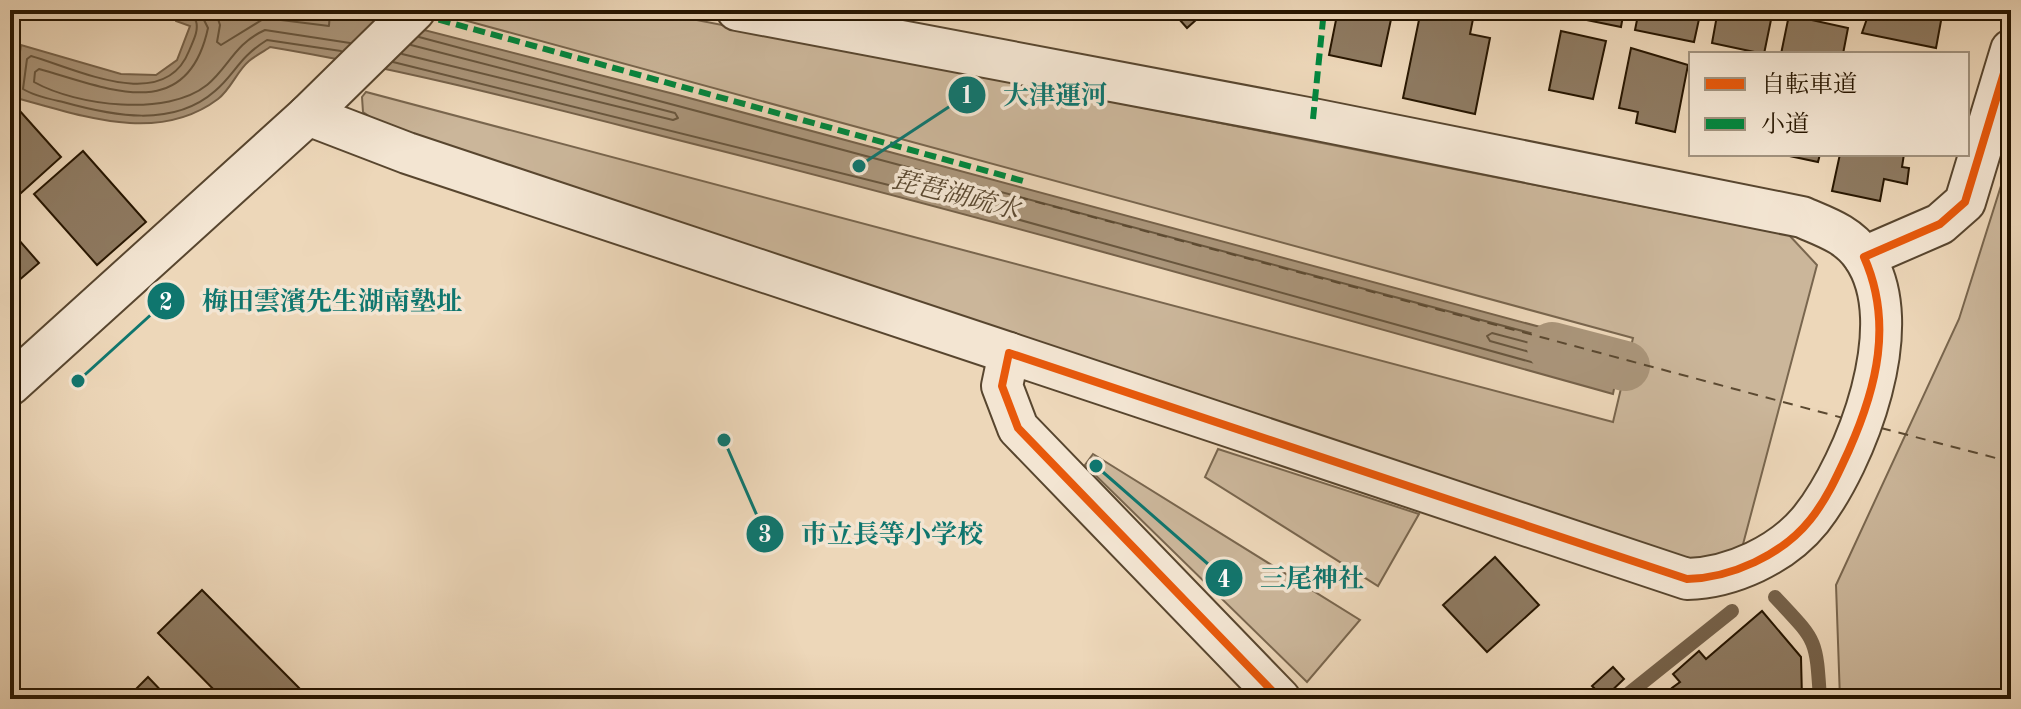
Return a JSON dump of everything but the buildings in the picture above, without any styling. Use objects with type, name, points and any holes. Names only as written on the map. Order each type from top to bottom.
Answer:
[{"type":"street","points":[[10,385],[313,111],[415,10]]},
{"type":"street","points":[[313,111],[407,153],[1687,579],[1714,579],[1738,570],[1780,546],[1810,521],[1834,483],[1869,405],[1881,336],[1876,286],[1864,257],[1845,236],[1802,217],[1313,119],[737,10]]},
{"type":"street","points":[[1864,257],[1940,224],[1965,202],[2011,50]]},
{"type":"street","points":[[1009,353],[1002,386],[1018,428],[1280,699]]},
{"type":"shaded area","points":[[448,10],[646,10],[1789,235],[1817,265],[1742,548],[1694,567],[376,121],[363,112],[362,97],[366,92],[1613,422],[1633,338],[449,16]]},
{"type":"shaded area","points":[[2011,154],[2011,699],[1840,699],[1836,585],[1959,319]]},
{"type":"shaded area","points":[[1218,449],[1419,514],[1378,586],[1205,477]]},
{"type":"shaded area","points":[[1093,454],[1360,620],[1307,682],[1085,465]]},
{"type":"water","points":[[174,10],[346,10],[678,95],[1622,349],[1613,394],[830,179],[495,94],[326,57],[270,47],[245,65],[218,99],[194,113],[170,121],[144,123],[91,118],[13,97],[21,45],[121,74],[156,75],[177,60],[190,26],[176,21]]},
{"type":"waterway","name":"琵琶湖疏水","points":[[1552,347],[1625,366]]},
{"type":"waterway","points":[[1775,597],[1812,642],[1820,699]]},
{"type":"waterway","points":[[1622,699],[1732,611]]},
{"type":"ferry route","points":[[1018,197],[1843,418]]},
{"type":"ferry route","points":[[1881,428],[2011,462]]},
{"type":"marked path","points":[[10,31],[21,10]]},
{"type":"marked path","points":[[404,10],[1023,181]]},
{"type":"marked path","points":[[1313,119],[1324,10]]},
{"type":"cycle path","points":[[1280,699],[1018,428],[1002,386],[1009,353],[1687,579],[1738,569],[1785,544],[1810,520],[1827,495],[1859,426],[1878,354],[1878,306],[1864,257],[1940,224],[1965,202],[2011,50]]},
{"type":"place","name":"大津運河","points":[[859,166]]},
{"type":"place","name":"梅田雲濱先生湖南塾址","points":[[78,381]]},
{"type":"place","name":"市立長等小学校","points":[[724,440]]},
{"type":"place","name":"三尾神社","points":[[1096,466]]}]
